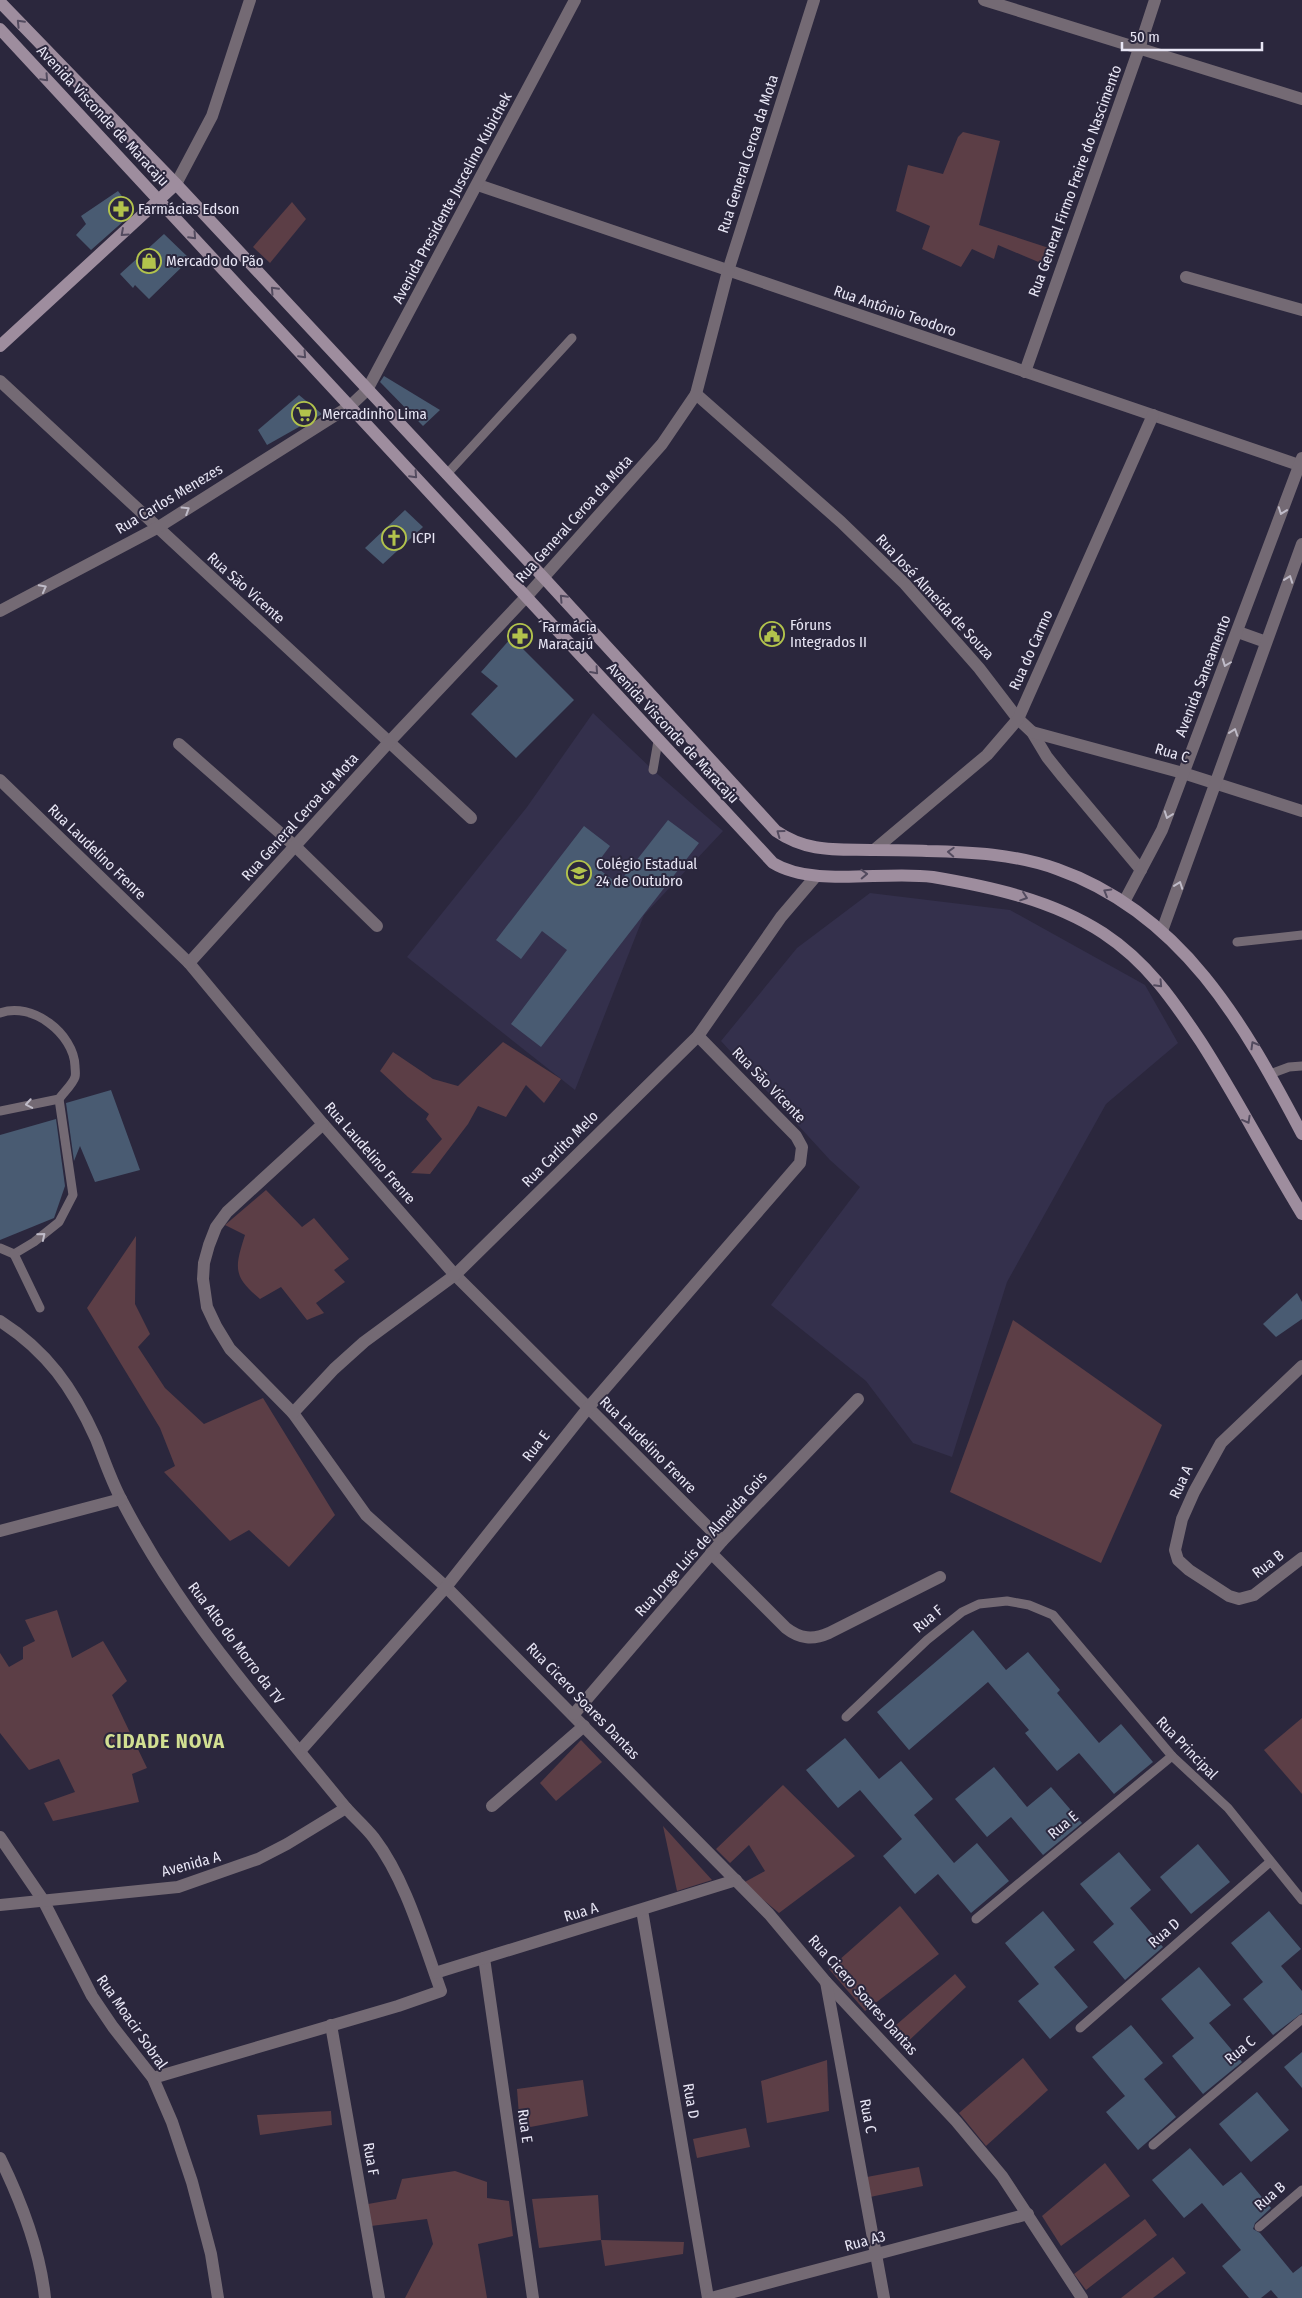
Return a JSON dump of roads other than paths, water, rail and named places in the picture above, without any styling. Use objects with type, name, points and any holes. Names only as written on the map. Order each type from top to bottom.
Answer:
[{"type":"main road","name":"Avenida Visconde de Maracaju","points":[[0,2],[176,184],[544,578],[776,831],[792,840],[825,850],[974,853],[1020,859],[1057,869],[1097,886],[1124,902],[1162,931],[1221,996],[1247,1034],[1302,1134]]},
{"type":"main road","name":"Avenida Visconde de Maracaju","points":[[0,29],[773,863],[792,871],[816,876],[893,874],[925,876],[993,888],[1066,913],[1103,933],[1132,956],[1169,994],[1226,1081],[1302,1214]]},
{"type":"main road","points":[[0,346],[176,184]]},
{"type":"street","points":[[176,184],[212,116],[250,0]]},
{"type":"street","name":"Avenida Presidente Juscelino Kubichek","points":[[350,406],[367,390],[575,0]]},
{"type":"street","name":"Rua General Ceroa da Mota","points":[[189,963],[390,741],[544,578],[662,444],[696,394],[728,272],[814,0]]},
{"type":"street","points":[[984,0],[1302,99]]},
{"type":"street","name":"Rua General Firmo Freire do Nascimento","points":[[1025,372],[1155,0]]},
{"type":"street","name":"Rua Antônio Teodoro","points":[[478,185],[1153,416],[1301,463]]},
{"type":"street","points":[[1186,277],[1302,310]]},
{"type":"street","name":"Rua São Vicente","points":[[0,381],[156,528],[390,741],[471,818]]},
{"type":"street","name":"Rua José Almeida de Souza","points":[[696,394],[841,522],[905,584],[979,668],[1018,720],[1032,732],[1047,757],[1141,870]]},
{"type":"street","name":"Rua Carlos Menezes","points":[[0,610],[156,528],[350,406]]},
{"type":"street","name":"Rua do Carmo","points":[[874,850],[987,754],[1018,720],[1153,416]]},
{"type":"street","name":"Avenida Saneamento","points":[[1124,902],[1162,830],[1301,463]]},
{"type":"street","points":[[1162,931],[1302,544]]},
{"type":"street","points":[[1238,632],[1266,642]]},
{"type":"street","name":"Rua C","points":[[1032,732],[1182,773],[1302,810]]},
{"type":"street","points":[[179,744],[296,847],[376,926]]},
{"type":"street","name":"Rua Laudelino Frenre","points":[[1,782],[189,963],[323,1124],[455,1276],[722,1541]]},
{"type":"street","name":"Rua Carlito Melo","points":[[293,1413],[364,1342],[455,1276],[698,1036],[781,917],[816,876]]},
{"type":"street","name":"Rua São Vicente","points":[[698,1036],[796,1136],[802,1147],[800,1163]]},
{"type":"street","name":"Rua Cicero Soares Dantas","points":[[323,1124],[220,1220],[212,1236],[204,1263],[203,1279],[207,1307],[230,1348],[293,1413],[366,1515],[446,1586],[736,1880],[769,1914],[826,1982],[956,2121],[1002,2176],[1082,2298]]},
{"type":"street","name":"Rua E","points":[[300,1751],[446,1586],[588,1408],[800,1163]]},
{"type":"street","name":"Rua Alto do Morro da TV","points":[[0,1321],[22,1335],[40,1351],[66,1382],[94,1436],[121,1499],[175,1590],[221,1653],[346,1808],[374,1838],[395,1873],[441,1991],[398,2006],[331,2025]]},
{"type":"street","name":"Rua A","points":[[1254,1595],[1240,1599],[1233,1598],[1189,1570],[1176,1556],[1177,1536],[1194,1492],[1221,1443],[1302,1366]]},
{"type":"street","name":"Rua Jorge Luís de Almeida Gois","points":[[574,1714],[711,1553],[858,1400]]},
{"type":"street","points":[[0,1532],[121,1499]]},
{"type":"street","points":[[711,1553],[786,1628],[796,1634],[810,1638],[829,1633],[940,1578]]},
{"type":"street","name":"Rua B","points":[[1254,1595],[1302,1558]]},
{"type":"street","points":[[492,1806],[584,1726]]},
{"type":"street","name":"Avenida A","points":[[0,1905],[178,1888],[258,1859],[287,1844],[346,1808]]},
{"type":"street","name":"Rua Moacir Sobral","points":[[0,1837],[43,1900],[92,1996],[113,2027],[153,2078],[172,2122],[192,2182],[211,2254],[218,2298]]},
{"type":"street","name":"Rua A","points":[[434,1974],[736,1880]]},
{"type":"street","name":"Rua D","points":[[642,1910],[710,2298]]},
{"type":"street","name":"Rua E","points":[[484,1958],[533,2298]]},
{"type":"street","name":"Rua C","points":[[826,1982],[877,2255]]},
{"type":"street","points":[[153,2078],[331,2025]]},
{"type":"street","name":"Rua F","points":[[331,2025],[379,2298]]},
{"type":"street","points":[[0,2158],[28,2225],[44,2283],[46,2298]]},
{"type":"street","name":"Rua A3","points":[[710,2298],[1028,2214]]},
{"type":"street","points":[[877,2255],[884,2298]]},
{"type":"lane","points":[[446,474],[572,338]]},
{"type":"lane","points":[[653,770],[658,741]]},
{"type":"lane","points":[[1237,942],[1302,935]]},
{"type":"lane","points":[[0,1013],[21,1012],[46,1022],[68,1040],[75,1055],[75,1077],[59,1099],[0,1111]]},
{"type":"lane","points":[[1270,1074],[1289,1067],[1302,1066]]},
{"type":"lane","points":[[14,1254],[34,1242],[59,1222],[73,1195],[59,1099]]},
{"type":"lane","points":[[0,1248],[14,1254],[40,1308]]},
{"type":"lane","name":"Rua F","points":[[846,1717],[927,1640],[962,1612],[979,1604],[1007,1601],[1029,1605],[1053,1615]]},
{"type":"lane","name":"Rua Principal","points":[[1053,1615],[1172,1756],[1228,1808],[1302,1900]]},
{"type":"lane","name":"Rua E","points":[[976,1919],[1172,1756]]},
{"type":"lane","name":"Rua D","points":[[1080,2028],[1270,1862]]},
{"type":"lane","name":"Rua C","points":[[1153,2145],[1302,2019]]},
{"type":"lane","name":"Rua B","points":[[1259,2227],[1302,2190]]},
{"type":"place","name":"Farmácias Edson","points":[[121,209]]},
{"type":"place","name":"Mercado do Pão","points":[[149,261]]},
{"type":"place","name":"Mercadinho Lima","points":[[304,414]]},
{"type":"place","name":"ICPI","points":[[394,538]]},
{"type":"place","name":"Fóruns Integrados II","points":[[772,634]]},
{"type":"place","name":"´Farmácia Maracajú","points":[[520,636]]},
{"type":"place","name":"Colégio Estadual 24 de Outubro","points":[[579,873]]},
{"type":"district","name":"CIDADE NOVA","points":[[165,1741]]}]
